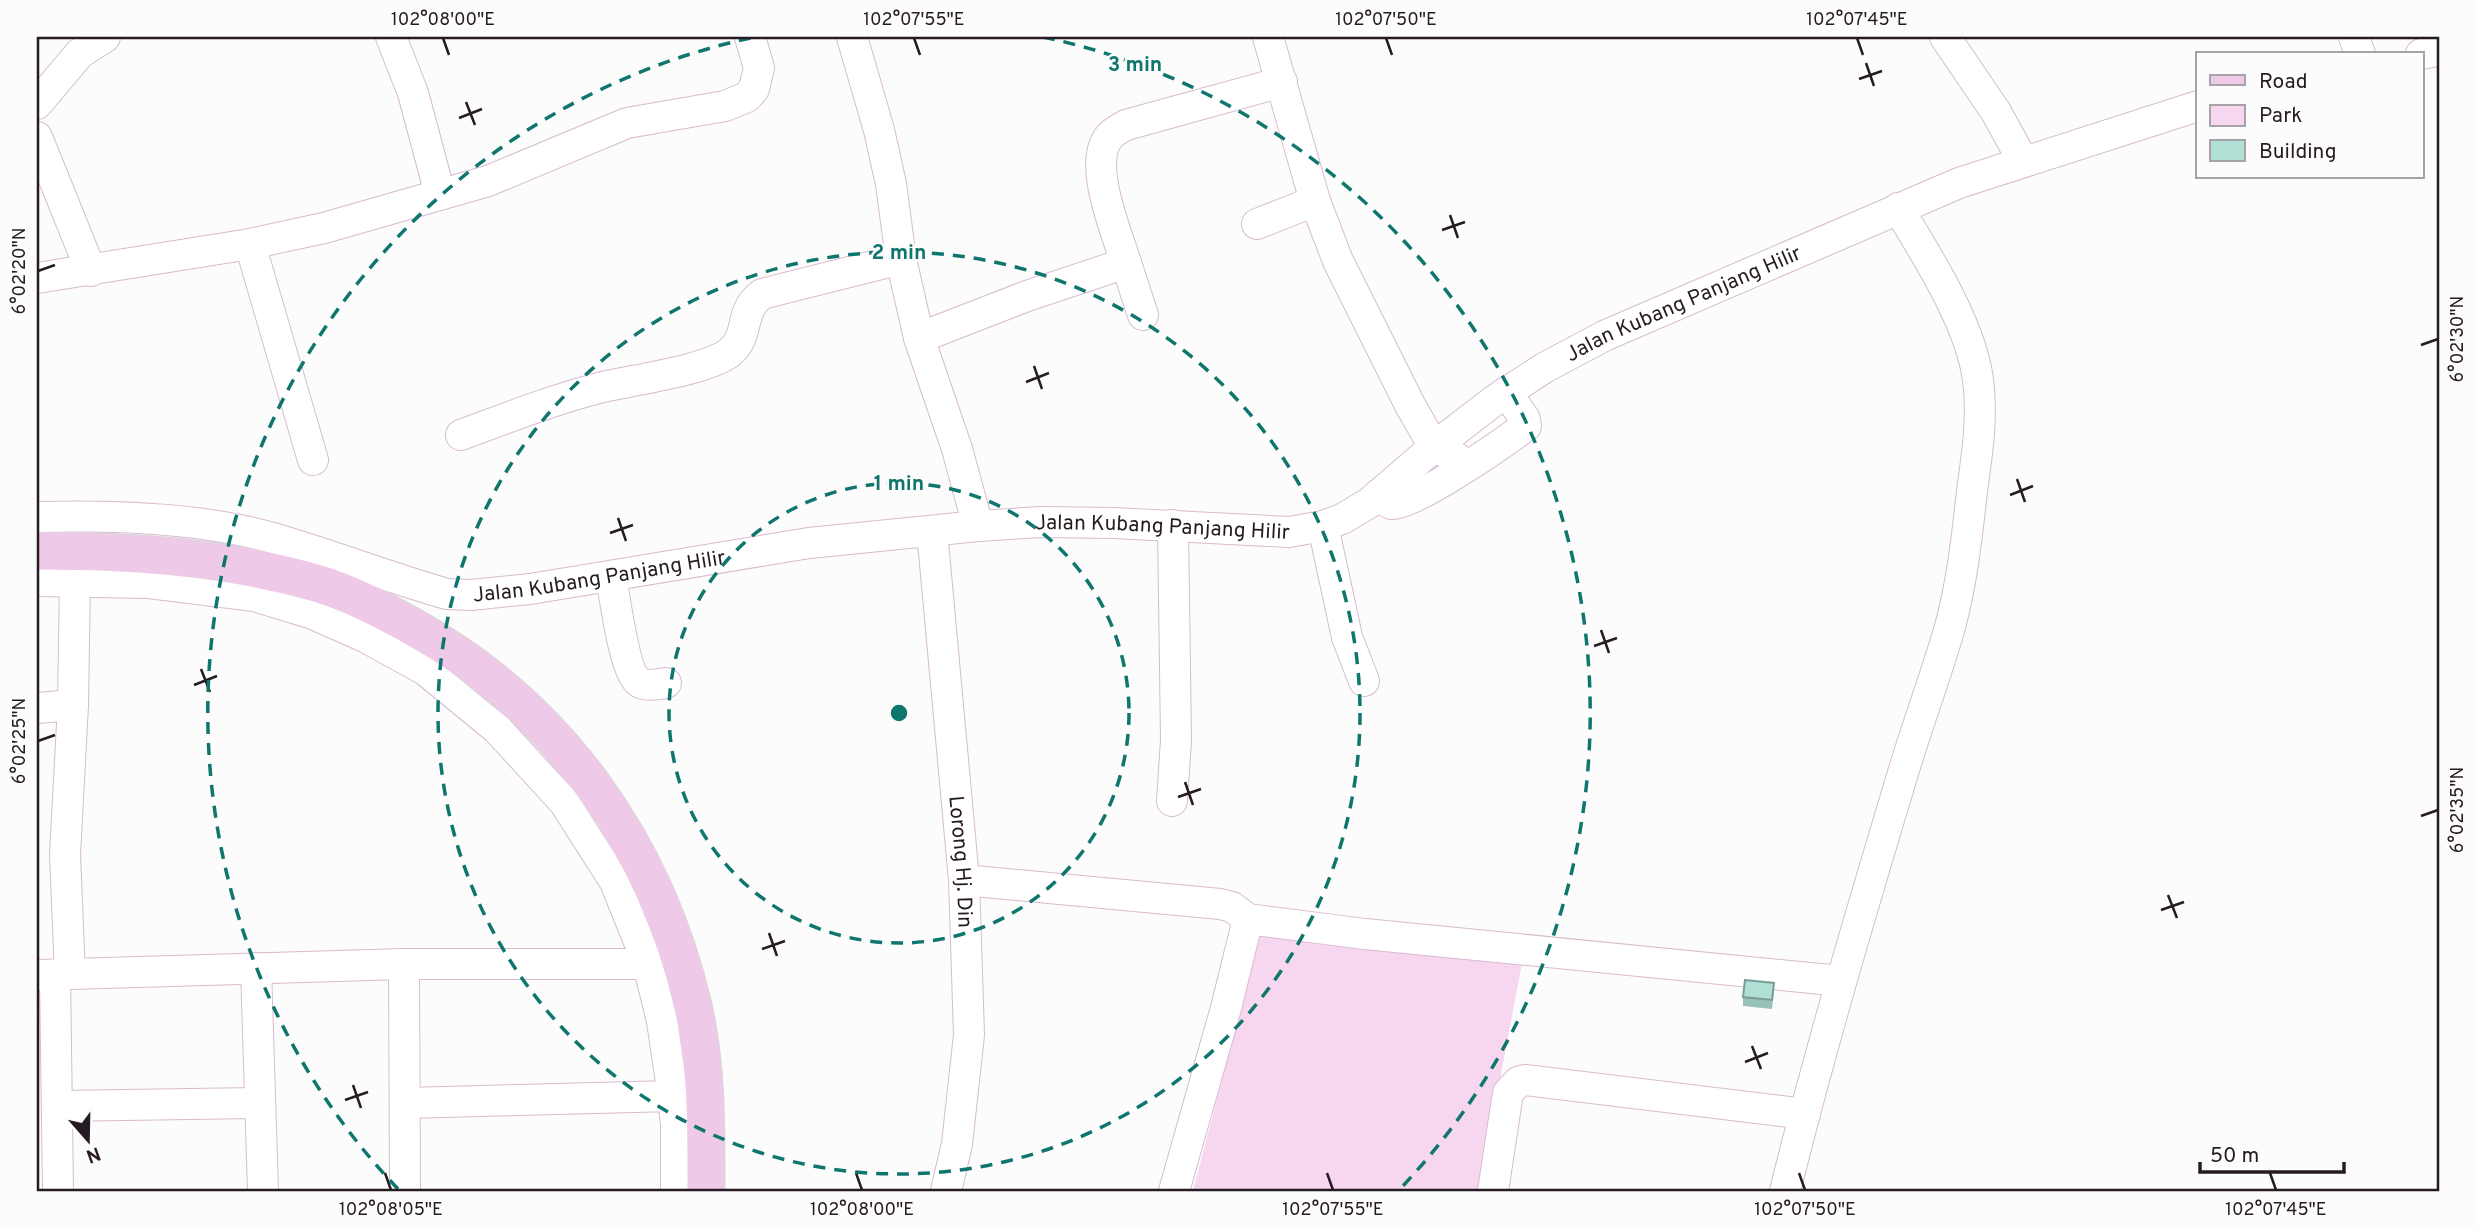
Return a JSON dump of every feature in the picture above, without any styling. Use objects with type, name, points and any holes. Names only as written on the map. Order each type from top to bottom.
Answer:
[{"type":"main road","points":[[37,551],[99,551],[197,558],[262,569],[319,584],[387,612],[447,645],[539,720],[581,767],[609,807],[648,875],[676,944],[693,1006],[702,1060],[706,1191]]},
{"type":"street","points":[[37,104],[80,53],[105,37]]},
{"type":"street","points":[[391,37],[412,93],[440,194]]},
{"type":"street","points":[[37,278],[250,244],[324,228],[500,177],[627,124],[725,106],[747,97],[758,78],[759,68],[750,37]]},
{"type":"street","points":[[852,37],[891,184],[901,259],[919,338],[957,449],[978,526]]},
{"type":"street","points":[[1268,37],[1315,201],[1338,261],[1434,447],[1457,458],[1465,467]]},
{"type":"street","points":[[1945,37],[1997,112],[2022,161]]},
{"type":"street","points":[[1143,315],[1101,179],[1101,155],[1109,137],[1126,124],[1282,82]]},
{"type":"street","name":"Jalan Kubang Panjang Hilir","points":[[37,517],[126,518],[207,525],[267,536],[447,594],[471,595],[611,577],[809,543],[978,526],[1041,522],[1173,525],[1289,532],[1323,526],[1342,519],[1378,495],[1434,447],[1506,392],[1604,336],[1959,183],[2196,107]]},
{"type":"street","points":[[37,137],[91,271]]},
{"type":"street","points":[[1257,224],[1315,201]]},
{"type":"street","points":[[1785,1191],[1841,981],[1921,711],[1950,627],[1961,578],[1979,422],[1978,379],[1964,332],[1950,300],[1898,208]]},
{"type":"street","points":[[250,244],[313,460]]},
{"type":"street","points":[[461,435],[596,389],[709,362],[735,347],[742,336],[750,305],[762,294],[901,259]]},
{"type":"street","points":[[919,338],[1027,296],[1126,263]]},
{"type":"street","points":[[1378,495],[1388,502],[1403,502],[1465,467],[1526,425],[1525,419],[1506,392]]},
{"type":"street","points":[[1172,801],[1176,740],[1173,525]]},
{"type":"street","points":[[1323,526],[1347,638],[1364,681]]},
{"type":"street","name":"Lorong Hj. Din","points":[[932,531],[964,880],[969,1035],[957,1144],[946,1191]]},
{"type":"street","points":[[611,577],[628,665],[637,681],[643,684],[666,683]]},
{"type":"street","points":[[58,1191],[54,974],[65,855],[73,705],[75,580]]},
{"type":"street","points":[[37,581],[149,583],[254,596],[313,614],[365,637],[425,670],[498,729],[564,802],[615,882],[648,964],[663,1021],[673,1096],[676,1191]]},
{"type":"street","points":[[37,708],[73,705]]},
{"type":"street","points":[[964,880],[1220,904],[1232,907],[1248,919],[1365,934],[1841,981]]},
{"type":"street","points":[[1174,1191],[1226,1008],[1248,919]]},
{"type":"street","points":[[54,974],[404,964],[648,964]]},
{"type":"street","points":[[404,964],[405,1191]]},
{"type":"street","points":[[256,968],[258,1103],[263,1191]]},
{"type":"street","points":[[1493,1191],[1508,1093],[1518,1082],[1525,1080],[1805,1114]]},
{"type":"street","points":[[404,1103],[673,1096]]},
{"type":"street","points":[[58,1106],[258,1103]]},
{"type":"green space","points":[[1260,935],[1522,963],[1479,1191],[1193,1191]]},
{"type":"building","points":[[1745,980],[1774,983],[1772,1000],[1743,997]]}]
